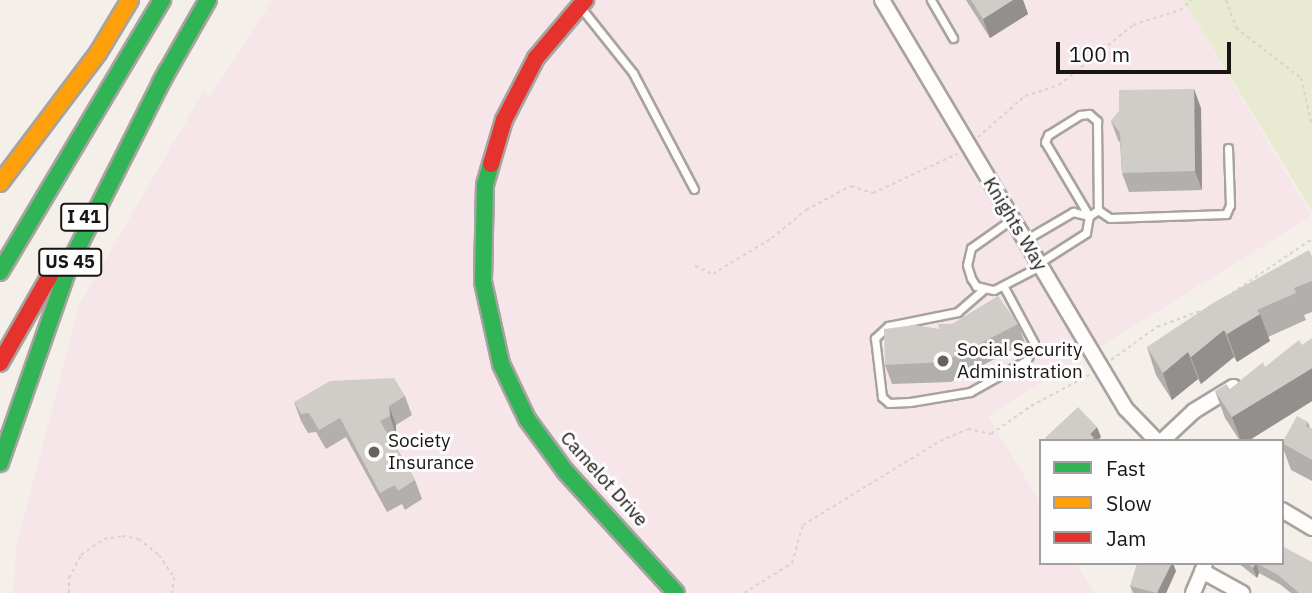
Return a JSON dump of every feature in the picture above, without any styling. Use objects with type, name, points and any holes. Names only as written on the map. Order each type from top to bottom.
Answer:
[{"type":"main road","points":[[0,183],[98,53],[130,0]]},
{"type":"main road","name":"I 41","points":[[0,272],[162,0]]},
{"type":"main road","name":"I 41","points":[[0,363],[208,0]]},
{"type":"main road","name":"Camelot Drive","points":[[582,3],[536,58],[504,120],[485,185],[481,234],[485,291],[501,364],[527,419],[565,471],[676,593]]},
{"type":"main road","name":"US 45","points":[[0,463],[70,263],[167,71]]},
{"type":"street","name":"Knights Way","points":[[882,0],[1101,368],[1126,408],[1155,439]]},
{"type":"street","points":[[1165,439],[1194,411],[1246,379]]},
{"type":"street","points":[[1284,511],[1312,528]]},
{"type":"street","points":[[1193,593],[1204,567],[1242,593]]},
{"type":"lane","points":[[931,0],[953,37]]},
{"type":"lane","points":[[582,3],[633,73],[694,189]]},
{"type":"lane","points":[[1004,287],[1034,343],[1035,351],[1027,360],[970,392],[909,402],[888,403],[882,397],[875,338],[888,326],[958,312],[984,289],[1004,287],[1086,233],[1089,216],[1045,142],[1048,135],[1085,113],[1093,117],[1098,127],[1098,210]]},
{"type":"lane","points":[[1098,210],[1110,218],[1226,214],[1230,205],[1228,148]]},
{"type":"lane","points":[[1024,240],[1073,212],[1089,216],[1098,210]]},
{"type":"lane","points":[[984,289],[968,272],[968,251],[1012,219]]},
{"type":"path","points":[[695,266],[713,274],[772,238],[806,210],[851,186],[873,193],[916,177],[968,147],[1025,96],[1059,85],[1133,25],[1180,10],[1192,0]]},
{"type":"path","points":[[1228,1],[1236,28],[1301,78],[1312,126]]},
{"type":"path","points":[[1227,296],[1312,239]]},
{"type":"path","points":[[744,593],[792,563],[803,525],[940,441],[968,429],[991,434],[1001,430],[1031,406],[1101,368],[1157,327],[1209,309]]},
{"type":"path","points":[[69,593],[69,578],[81,555],[104,539],[122,537],[139,539],[159,555],[174,577],[172,593]]},
{"type":"shaded area","points":[[272,0],[1183,0],[1312,216],[988,416],[1039,501],[1039,565],[1077,565],[1094,593],[13,593],[16,548],[79,305],[203,92],[210,96]]},
{"type":"green space","points":[[1183,0],[1312,0],[1312,211]]},
{"type":"building","points":[[971,0],[1013,0],[983,19]]},
{"type":"building","points":[[1194,89],[1195,171],[1122,173],[1120,133],[1111,121],[1119,111],[1119,90]]},
{"type":"building","points":[[1309,250],[1312,256],[1312,281],[1294,288],[1296,293],[1257,310],[1260,314],[1227,334],[1224,330],[1191,357],[1188,352],[1163,373],[1147,347],[1213,303]]},
{"type":"building","points":[[998,296],[1018,324],[944,362],[885,365],[884,329],[915,325],[939,329],[938,324],[952,324]]},
{"type":"building","points":[[1312,338],[1312,368],[1232,417],[1215,391],[1226,384],[1230,389],[1263,362],[1265,367],[1299,340],[1302,345]]},
{"type":"building","name":"Society Insurance","points":[[394,378],[405,396],[389,406],[390,416],[380,421],[415,480],[398,491],[395,485],[380,493],[340,418],[319,430],[309,413],[301,414],[294,402],[330,381]]},
{"type":"building","points":[[1078,407],[1097,427],[1090,434],[1093,439],[1045,438]]},
{"type":"building","points":[[1297,416],[1308,422],[1306,426],[1312,429],[1312,460],[1284,444]]},
{"type":"building","points":[[1284,547],[1312,562],[1312,593],[1299,593],[1278,575],[1260,565],[1284,565]]},
{"type":"building","points":[[1136,565],[1171,565],[1157,593],[1130,586]]},
{"type":"traffic: fast","points":[[0,272],[162,0]]},
{"type":"traffic: fast","points":[[160,84],[208,0]]},
{"type":"traffic: fast","points":[[0,463],[70,263],[167,71]]},
{"type":"traffic: fast","points":[[491,164],[485,185],[483,282],[501,364],[527,419],[565,471],[676,593]]},
{"type":"traffic: slow","points":[[0,183],[98,53],[130,0]]},
{"type":"traffic: jam","points":[[491,164],[504,120],[536,58],[585,0]]},
{"type":"traffic: jam","points":[[0,363],[56,265]]},
{"type":"place","name":"Social Security Administration","points":[[943,361]]},
{"type":"place","name":"Society Insurance","points":[[374,452]]}]
